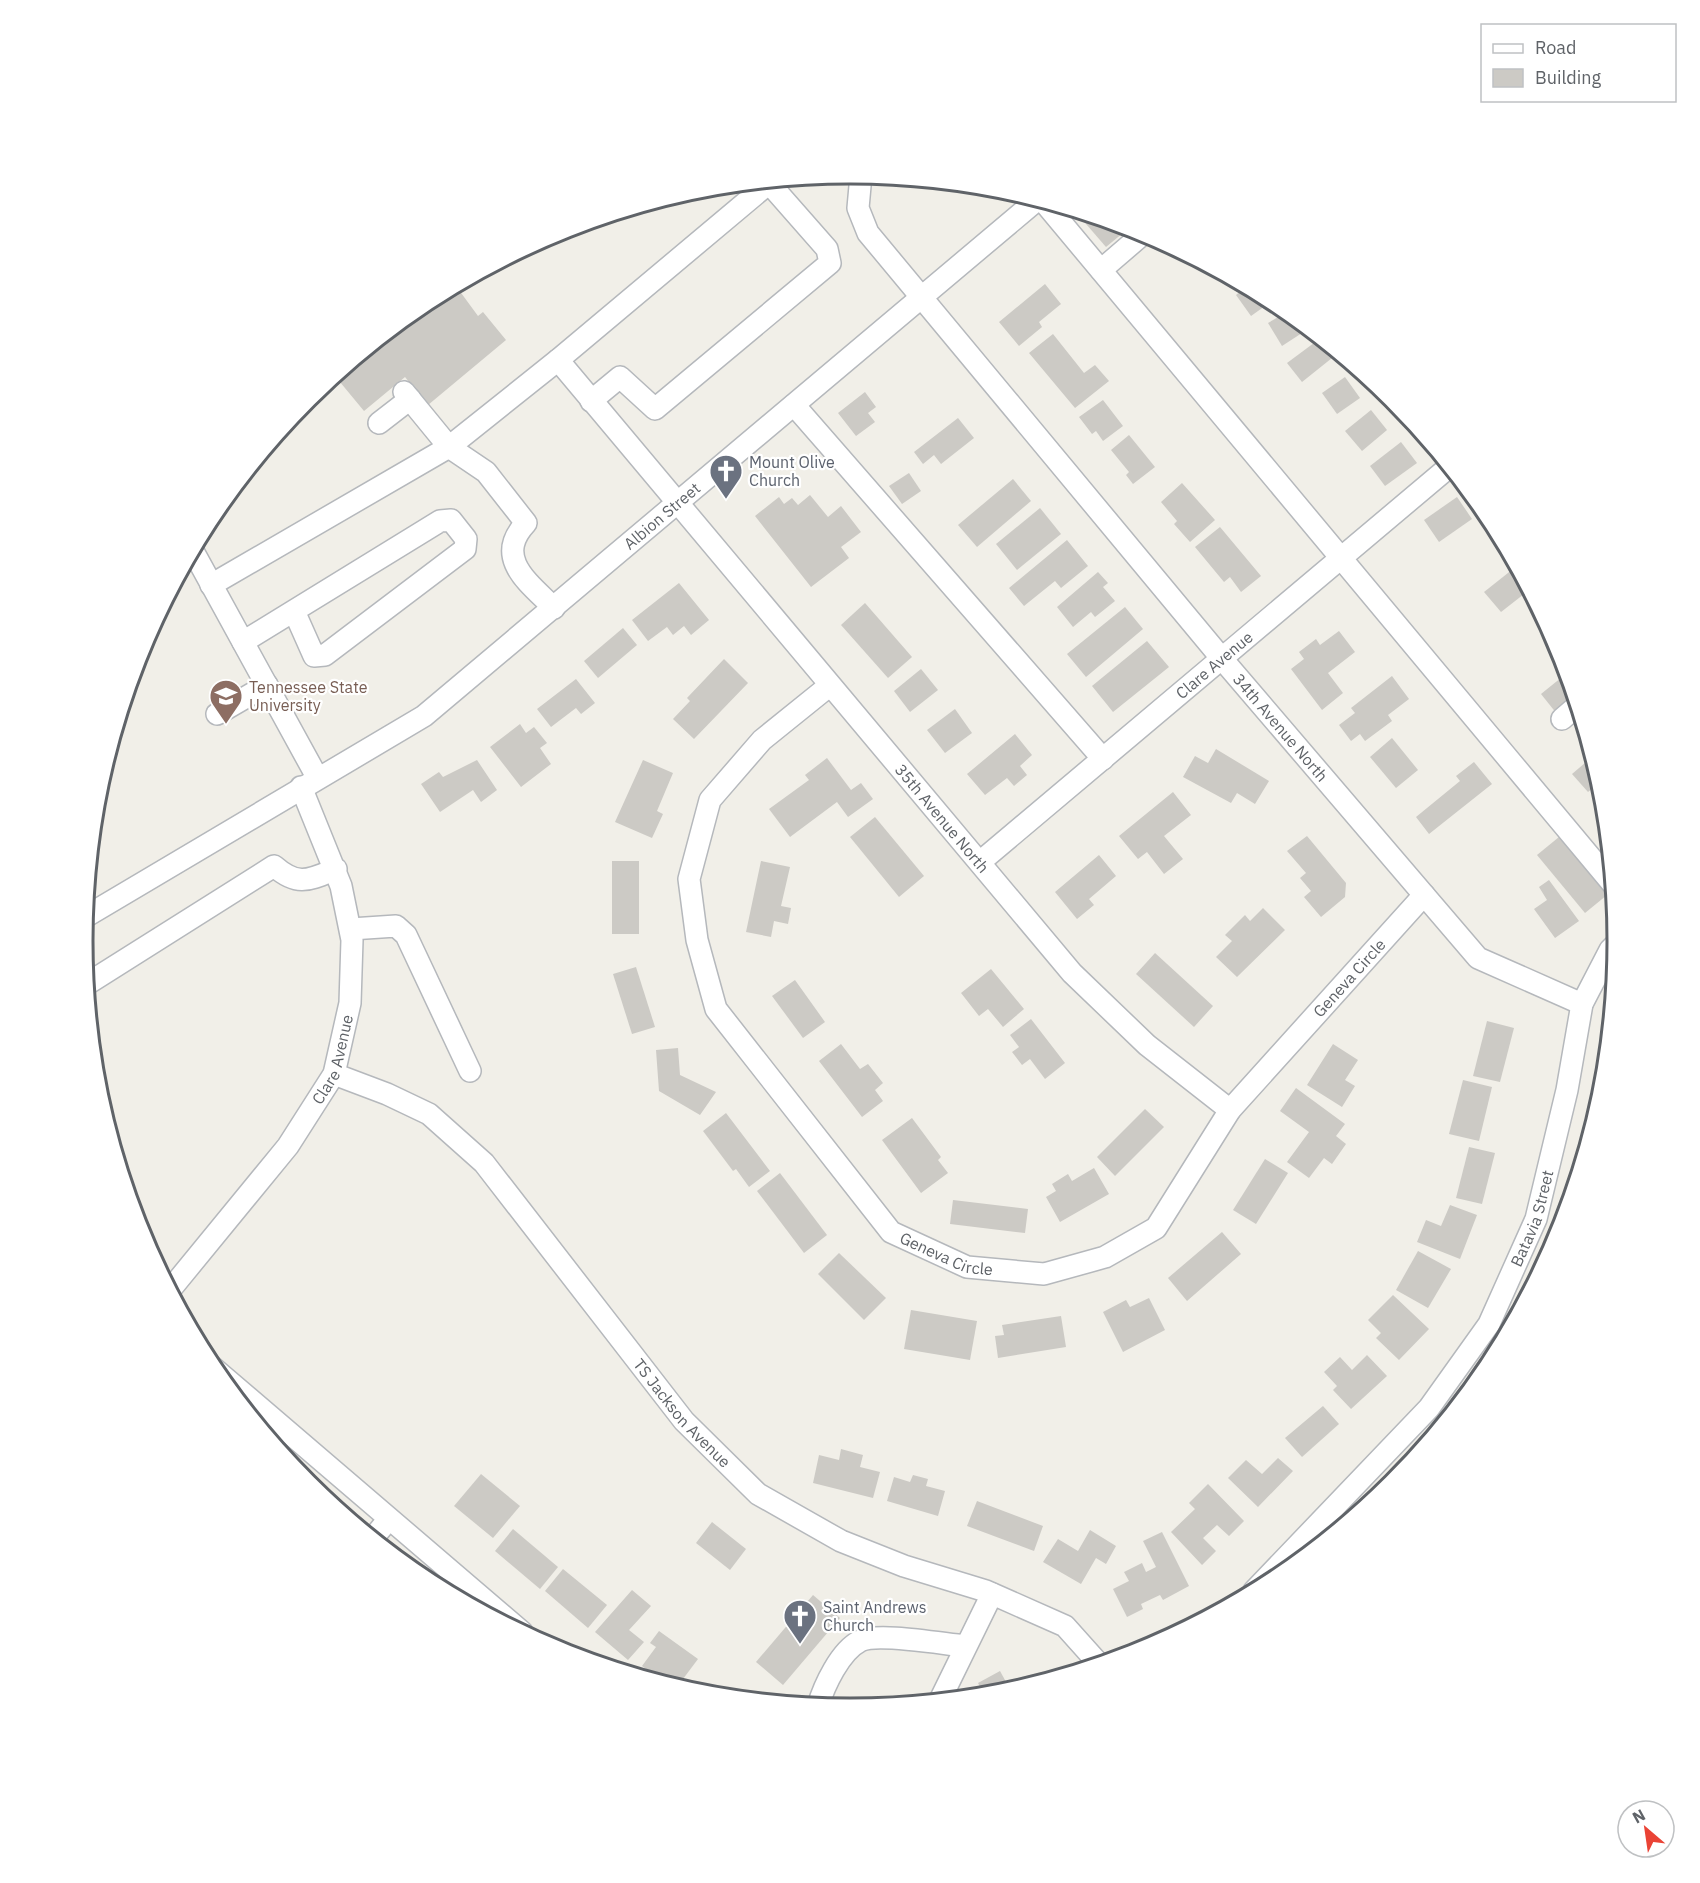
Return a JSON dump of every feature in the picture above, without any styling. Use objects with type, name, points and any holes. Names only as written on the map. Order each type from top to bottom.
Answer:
[{"type":"street","name":"34th Avenue North","points":[[860,184],[858,208],[868,233],[1223,660],[1478,958],[1582,1004]]},
{"type":"street","points":[[591,401],[620,376],[655,409],[830,263],[827,249],[774,189]]},
{"type":"street","points":[[211,585],[449,447],[558,360],[761,190]]},
{"type":"street","name":"Albion Street","points":[[94,911],[309,782],[424,716],[1030,206]]},
{"type":"street","points":[[1052,212],[1603,873]]},
{"type":"street","points":[[1101,270],[1135,240]]},
{"type":"street","name":"35th Avenue North","points":[[558,360],[829,686],[1072,973],[1147,1045],[1230,1110]]},
{"type":"street","points":[[379,423],[407,396],[449,447],[486,472],[526,522],[516,539],[513,562],[519,574],[554,608]]},
{"type":"street","points":[[794,405],[1103,759]]},
{"type":"street","name":"Clare Avenue","points":[[980,862],[1223,660],[1443,472]]},
{"type":"street","points":[[243,642],[440,521],[451,520],[466,539],[465,549],[325,655],[314,656],[294,611]]},
{"type":"street","name":"Clare Avenue","points":[[175,1284],[288,1146],[334,1074],[352,982],[351,929],[336,869],[309,782],[267,685],[197,558]]},
{"type":"street","points":[[217,714],[267,685]]},
{"type":"street","name":"Geneva Circle","points":[[829,686],[762,740],[710,800],[689,879],[697,940],[716,1009],[891,1232],[967,1267],[1044,1274],[1105,1257],[1156,1228],[1230,1110],[1424,895]]},
{"type":"street","points":[[95,979],[273,867],[285,876],[296,880],[311,879],[336,869]]},
{"type":"street","points":[[351,929],[396,927],[405,934],[470,1071]]},
{"type":"street","name":"Batavia Street","points":[[1281,1564],[1429,1408],[1488,1324],[1536,1219],[1567,1090],[1582,1004],[1606,957]]},
{"type":"street","name":"TS Jackson Avenue","points":[[334,1074],[387,1094],[429,1114],[484,1163],[684,1421],[758,1494],[841,1541],[904,1566],[992,1594],[1065,1626],[1093,1658]]},
{"type":"street","points":[[244,1394],[486,1605]]},
{"type":"street","points":[[378,1533],[388,1520]]},
{"type":"street","points":[[943,1693],[992,1594]]},
{"type":"street","points":[[821,1697],[825,1684],[858,1641],[874,1637],[965,1646]]},
{"type":"building","points":[[1085,222],[1121,235],[1106,247]]},
{"type":"building","points":[[1045,284],[1061,304],[1039,322],[1042,327],[1019,346],[999,322]]},
{"type":"building","points":[[461,293],[478,316],[483,312],[506,340],[428,405],[405,377],[364,411],[340,382],[389,341]]},
{"type":"building","points":[[1239,293],[1263,307],[1251,316],[1236,295]]},
{"type":"building","points":[[1278,317],[1301,334],[1282,346],[1268,323]]},
{"type":"building","points":[[1053,334],[1084,373],[1095,365],[1109,381],[1075,408],[1029,353]]},
{"type":"building","points":[[1314,343],[1332,358],[1302,382],[1287,363]]},
{"type":"building","points":[[1345,377],[1360,398],[1337,414],[1322,393]]},
{"type":"building","points":[[865,392],[876,407],[868,413],[875,422],[856,436],[838,413]]},
{"type":"building","points":[[1103,400],[1123,426],[1103,441],[1096,431],[1092,434],[1079,417]]},
{"type":"building","points":[[1371,410],[1387,430],[1362,451],[1345,431]]},
{"type":"building","points":[[958,418],[974,438],[941,464],[934,455],[923,464],[914,452]]},
{"type":"building","points":[[1129,435],[1155,467],[1133,484],[1126,475],[1129,472],[1111,450]]},
{"type":"building","points":[[1401,442],[1417,463],[1385,486],[1370,466]]},
{"type":"building","points":[[909,473],[921,491],[902,504],[889,486]]},
{"type":"building","points":[[1013,479],[1031,501],[977,547],[958,525]]},
{"type":"building","points":[[1182,483],[1215,520],[1190,542],[1174,524],[1177,521],[1161,502]]},
{"type":"building","points":[[810,495],[828,517],[841,506],[861,532],[841,547],[849,558],[811,587],[755,516],[779,497],[784,504],[792,498],[798,505]]},
{"type":"building","points":[[1457,497],[1472,519],[1439,542],[1424,520]]},
{"type":"building","points":[[1040,508],[1061,534],[1017,570],[996,544]]},
{"type":"building","points":[[1220,527],[1261,576],[1241,592],[1230,577],[1224,582],[1195,547]]},
{"type":"building","points":[[1067,540],[1088,566],[1061,588],[1055,581],[1024,606],[1009,588]]},
{"type":"building","points":[[1510,571],[1523,595],[1501,612],[1484,592]]},
{"type":"building","points":[[1098,572],[1108,583],[1103,587],[1115,601],[1095,617],[1091,612],[1073,627],[1057,607]]},
{"type":"building","points":[[679,583],[709,620],[691,635],[684,626],[673,635],[667,627],[648,641],[632,620]]},
{"type":"building","points":[[865,603],[912,657],[888,678],[841,625]]},
{"type":"building","points":[[1125,607],[1143,629],[1086,677],[1067,654]]},
{"type":"building","points":[[623,628],[637,645],[598,678],[584,661]]},
{"type":"building","points":[[1339,631],[1355,652],[1328,673],[1343,693],[1322,710],[1291,669],[1304,659],[1299,652],[1316,639],[1320,645]]},
{"type":"building","points":[[1147,641],[1169,667],[1113,712],[1092,686]]},
{"type":"building","points":[[724,659],[748,683],[694,739],[673,719],[690,701],[687,698]]},
{"type":"building","points":[[921,669],[938,690],[910,712],[894,691]]},
{"type":"building","points":[[1392,676],[1409,699],[1388,715],[1392,721],[1365,741],[1360,734],[1351,741],[1339,725],[1355,713],[1351,708]]},
{"type":"building","points":[[576,679],[595,703],[581,714],[576,708],[551,727],[537,709]]},
{"type":"building","points":[[1560,679],[1569,704],[1557,714],[1541,694]]},
{"type":"building","points":[[955,709],[972,733],[945,753],[927,730]]},
{"type":"building","points":[[520,724],[526,733],[534,727],[547,743],[540,748],[551,764],[521,787],[490,747]]},
{"type":"building","points":[[1015,734],[1032,755],[1020,766],[1027,775],[1014,786],[1007,778],[985,795],[967,774]]},
{"type":"building","points":[[1392,738],[1418,770],[1396,788],[1370,757]]},
{"type":"building","points":[[1216,749],[1269,781],[1255,804],[1237,793],[1231,803],[1183,777],[1195,756],[1208,763]]},
{"type":"building","points":[[827,758],[851,790],[861,783],[873,799],[848,817],[837,802],[790,837],[769,809],[809,780],[805,775]]},
{"type":"building","points":[[477,760],[497,790],[481,802],[473,790],[440,812],[421,784],[439,772],[443,777]]},
{"type":"building","points":[[643,760],[673,773],[657,811],[663,814],[652,838],[615,822]]},
{"type":"building","points":[[1474,762],[1492,784],[1429,834],[1416,817],[1460,781],[1456,776]]},
{"type":"building","points":[[1585,763],[1591,790],[1588,792],[1572,774]]},
{"type":"building","points":[[1173,792],[1191,815],[1164,836],[1183,859],[1164,874],[1147,852],[1138,859],[1119,836]]},
{"type":"building","points":[[875,817],[924,876],[899,897],[850,837]]},
{"type":"building","points":[[1307,836],[1346,883],[1345,897],[1321,917],[1304,897],[1311,891],[1300,878],[1306,873],[1287,851]]},
{"type":"building","points":[[1559,837],[1605,893],[1605,896],[1585,913],[1537,855]]},
{"type":"building","points":[[1099,855],[1116,876],[1089,899],[1094,905],[1077,919],[1055,892]]},
{"type":"building","points":[[612,861],[639,861],[639,934],[612,934]]},
{"type":"building","points":[[761,861],[790,867],[781,906],[791,908],[788,924],[774,921],[771,937],[746,932]]},
{"type":"building","points":[[1549,880],[1579,921],[1555,938],[1534,909],[1547,900],[1539,887]]},
{"type":"building","points":[[1263,908],[1285,930],[1237,977],[1216,957],[1232,941],[1225,935],[1245,915],[1250,921]]},
{"type":"building","points":[[1155,953],[1213,1006],[1194,1027],[1136,974]]},
{"type":"building","points":[[636,967],[655,1027],[632,1034],[613,974]]},
{"type":"building","points":[[991,969],[1024,1009],[1003,1027],[988,1009],[979,1016],[961,993]]},
{"type":"building","points":[[795,980],[825,1022],[803,1038],[772,996]]},
{"type":"building","points":[[1031,1019],[1065,1063],[1045,1079],[1030,1059],[1022,1065],[1012,1052],[1019,1047],[1010,1035]]},
{"type":"building","points":[[1487,1021],[1514,1028],[1500,1082],[1473,1076]]},
{"type":"building","points":[[841,1044],[860,1069],[868,1064],[883,1083],[875,1090],[883,1101],[862,1117],[819,1061]]},
{"type":"building","points":[[1333,1044],[1358,1060],[1345,1080],[1355,1086],[1342,1107],[1307,1085]]},
{"type":"building","points":[[678,1048],[680,1075],[716,1092],[700,1115],[659,1091],[656,1050]]},
{"type":"building","points":[[1463,1080],[1492,1087],[1479,1141],[1449,1134]]},
{"type":"building","points":[[1296,1088],[1345,1124],[1336,1136],[1346,1144],[1332,1164],[1324,1158],[1309,1178],[1287,1162],[1309,1132],[1280,1111]]},
{"type":"building","points":[[1145,1109],[1164,1127],[1115,1176],[1097,1157]]},
{"type":"building","points":[[726,1113],[770,1171],[749,1187],[736,1169],[733,1171],[703,1131]]},
{"type":"building","points":[[912,1118],[941,1157],[938,1160],[948,1173],[921,1193],[882,1140]]},
{"type":"building","points":[[1469,1147],[1495,1153],[1482,1204],[1456,1198]]},
{"type":"building","points":[[1265,1159],[1288,1173],[1256,1224],[1233,1210]]},
{"type":"building","points":[[1094,1168],[1109,1194],[1060,1222],[1046,1197],[1056,1191],[1052,1184],[1068,1174],[1072,1181]]},
{"type":"building","points":[[780,1173],[827,1235],[804,1253],[757,1191]]},
{"type":"building","points":[[953,1200],[1028,1209],[1025,1233],[950,1224]]},
{"type":"building","points":[[1450,1205],[1477,1215],[1460,1259],[1417,1242],[1426,1220],[1441,1226]]},
{"type":"building","points":[[1222,1232],[1241,1254],[1187,1301],[1168,1278]]},
{"type":"building","points":[[1418,1251],[1451,1269],[1428,1308],[1396,1290]]},
{"type":"building","points":[[839,1253],[886,1298],[864,1320],[818,1274]]},
{"type":"building","points":[[1393,1295],[1429,1329],[1399,1360],[1376,1338],[1381,1333],[1368,1320]]},
{"type":"building","points":[[1149,1298],[1165,1330],[1123,1352],[1103,1312],[1126,1300],[1130,1307]]},
{"type":"building","points":[[911,1310],[977,1321],[970,1360],[904,1349]]},
{"type":"building","points":[[1061,1316],[1066,1347],[998,1358],[995,1336],[1004,1335],[1002,1325]]},
{"type":"building","points":[[1367,1355],[1387,1376],[1351,1409],[1333,1390],[1337,1386],[1324,1372],[1340,1357],[1352,1370]]},
{"type":"building","points":[[1323,1406],[1339,1424],[1302,1457],[1285,1438]]},
{"type":"building","points":[[841,1449],[863,1455],[860,1467],[880,1472],[873,1498],[813,1483],[819,1455],[839,1460]]},
{"type":"building","points":[[1278,1458],[1293,1471],[1258,1507],[1228,1478],[1246,1460],[1262,1474]]},
{"type":"building","points":[[481,1474],[520,1506],[493,1538],[454,1506]]},
{"type":"building","points":[[913,1475],[928,1479],[926,1486],[945,1491],[938,1516],[887,1501],[894,1477],[910,1482]]},
{"type":"building","points":[[1208,1484],[1244,1521],[1229,1536],[1217,1525],[1203,1538],[1216,1551],[1202,1565],[1171,1532],[1195,1509],[1189,1503]]},
{"type":"building","points":[[977,1501],[1043,1526],[1034,1551],[967,1526]]},
{"type":"building","points":[[712,1522],[746,1549],[730,1570],[696,1543]]},
{"type":"building","points":[[513,1529],[558,1567],[540,1589],[495,1551]]},
{"type":"building","points":[[1090,1530],[1116,1546],[1106,1564],[1096,1558],[1081,1584],[1043,1562],[1058,1539],[1078,1551]]},
{"type":"building","points":[[1162,1532],[1189,1586],[1163,1600],[1160,1595],[1141,1604],[1143,1609],[1127,1617],[1113,1589],[1129,1581],[1124,1572],[1142,1563],[1146,1572],[1156,1567],[1143,1541]]},
{"type":"building","points":[[563,1569],[607,1605],[588,1628],[545,1591]]},
{"type":"building","points":[[632,1590],[651,1606],[629,1630],[644,1642],[628,1660],[595,1632]]},
{"type":"building","points":[[813,1595],[840,1618],[783,1685],[756,1662]]},
{"type":"building","points":[[659,1631],[698,1659],[683,1680],[649,1672],[642,1666],[656,1647],[650,1643]]},
{"type":"building","points":[[1000,1671],[1006,1682],[980,1687],[978,1683]]},
{"type":"place","name":"Mount Olive Church","points":[[726,500]]},
{"type":"place","name":"Tennessee State University","points":[[226,725]]},
{"type":"place","name":"Saint Andrews Church","points":[[800,1645]]}]
